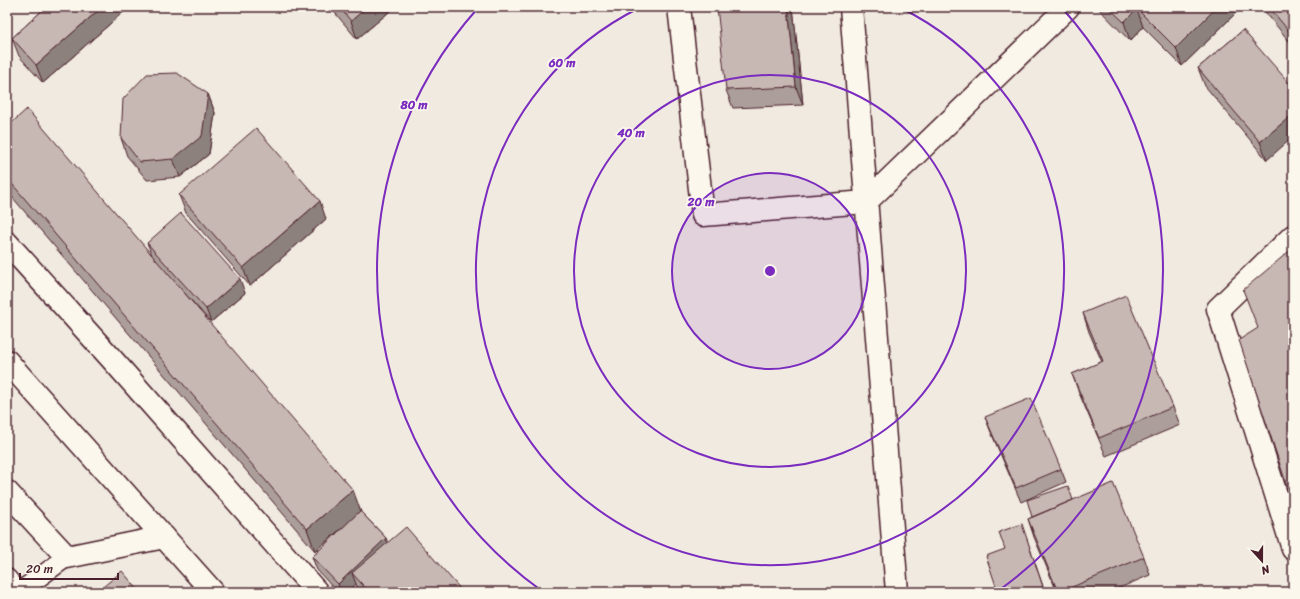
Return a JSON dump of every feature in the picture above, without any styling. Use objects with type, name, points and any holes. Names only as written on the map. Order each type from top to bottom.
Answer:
[{"type":"street","points":[[679,7],[703,214],[866,202],[1068,7]]},
{"type":"street","points":[[851,7],[897,592]]},
{"type":"street","points":[[1293,236],[1218,309],[1293,549]]},
{"type":"street","points":[[7,243],[317,592]]},
{"type":"street","points":[[7,363],[213,592]]},
{"type":"street","points":[[7,492],[67,558],[164,537]]},
{"type":"lane","points":[[7,578],[19,592],[67,558]]},
{"type":"building","points":[[46,7],[102,7],[36,65],[12,38]]},
{"type":"building","points":[[339,7],[367,7],[351,21]]},
{"type":"building","points":[[717,7],[788,7],[796,87],[726,90]]},
{"type":"building","points":[[1108,7],[1217,7],[1176,48],[1137,9],[1124,22]]},
{"type":"building","points":[[1269,7],[1293,7],[1293,36]]},
{"type":"building","points":[[1243,30],[1290,84],[1293,82],[1293,114],[1260,142],[1198,68]]},
{"type":"building","points":[[177,73],[208,94],[202,136],[173,159],[140,162],[121,138],[123,99],[147,74]]},
{"type":"building","points":[[27,109],[353,490],[307,529],[7,178],[7,127]]},
{"type":"building","points":[[256,128],[320,201],[243,268],[179,195]]},
{"type":"building","points":[[181,213],[240,279],[206,309],[147,243]]},
{"type":"building","points":[[1293,248],[1293,492],[1290,495],[1239,340],[1258,328],[1243,290]]},
{"type":"building","points":[[1126,295],[1173,407],[1099,438],[1072,374],[1103,361],[1083,313]]},
{"type":"building","points":[[1031,398],[1061,469],[1016,488],[985,417]]},
{"type":"building","points":[[1113,483],[1144,557],[1058,592],[1028,519]]},
{"type":"building","points":[[1068,486],[1073,500],[1032,517],[1027,500]]},
{"type":"building","points":[[360,511],[386,538],[338,584],[312,557]]},
{"type":"building","points":[[1022,524],[1043,587],[1028,592],[998,592],[986,556],[1005,549],[999,532]]},
{"type":"building","points":[[406,527],[463,592],[369,592],[352,573]]},
{"type":"building","points":[[122,571],[140,592],[97,592]]}]
